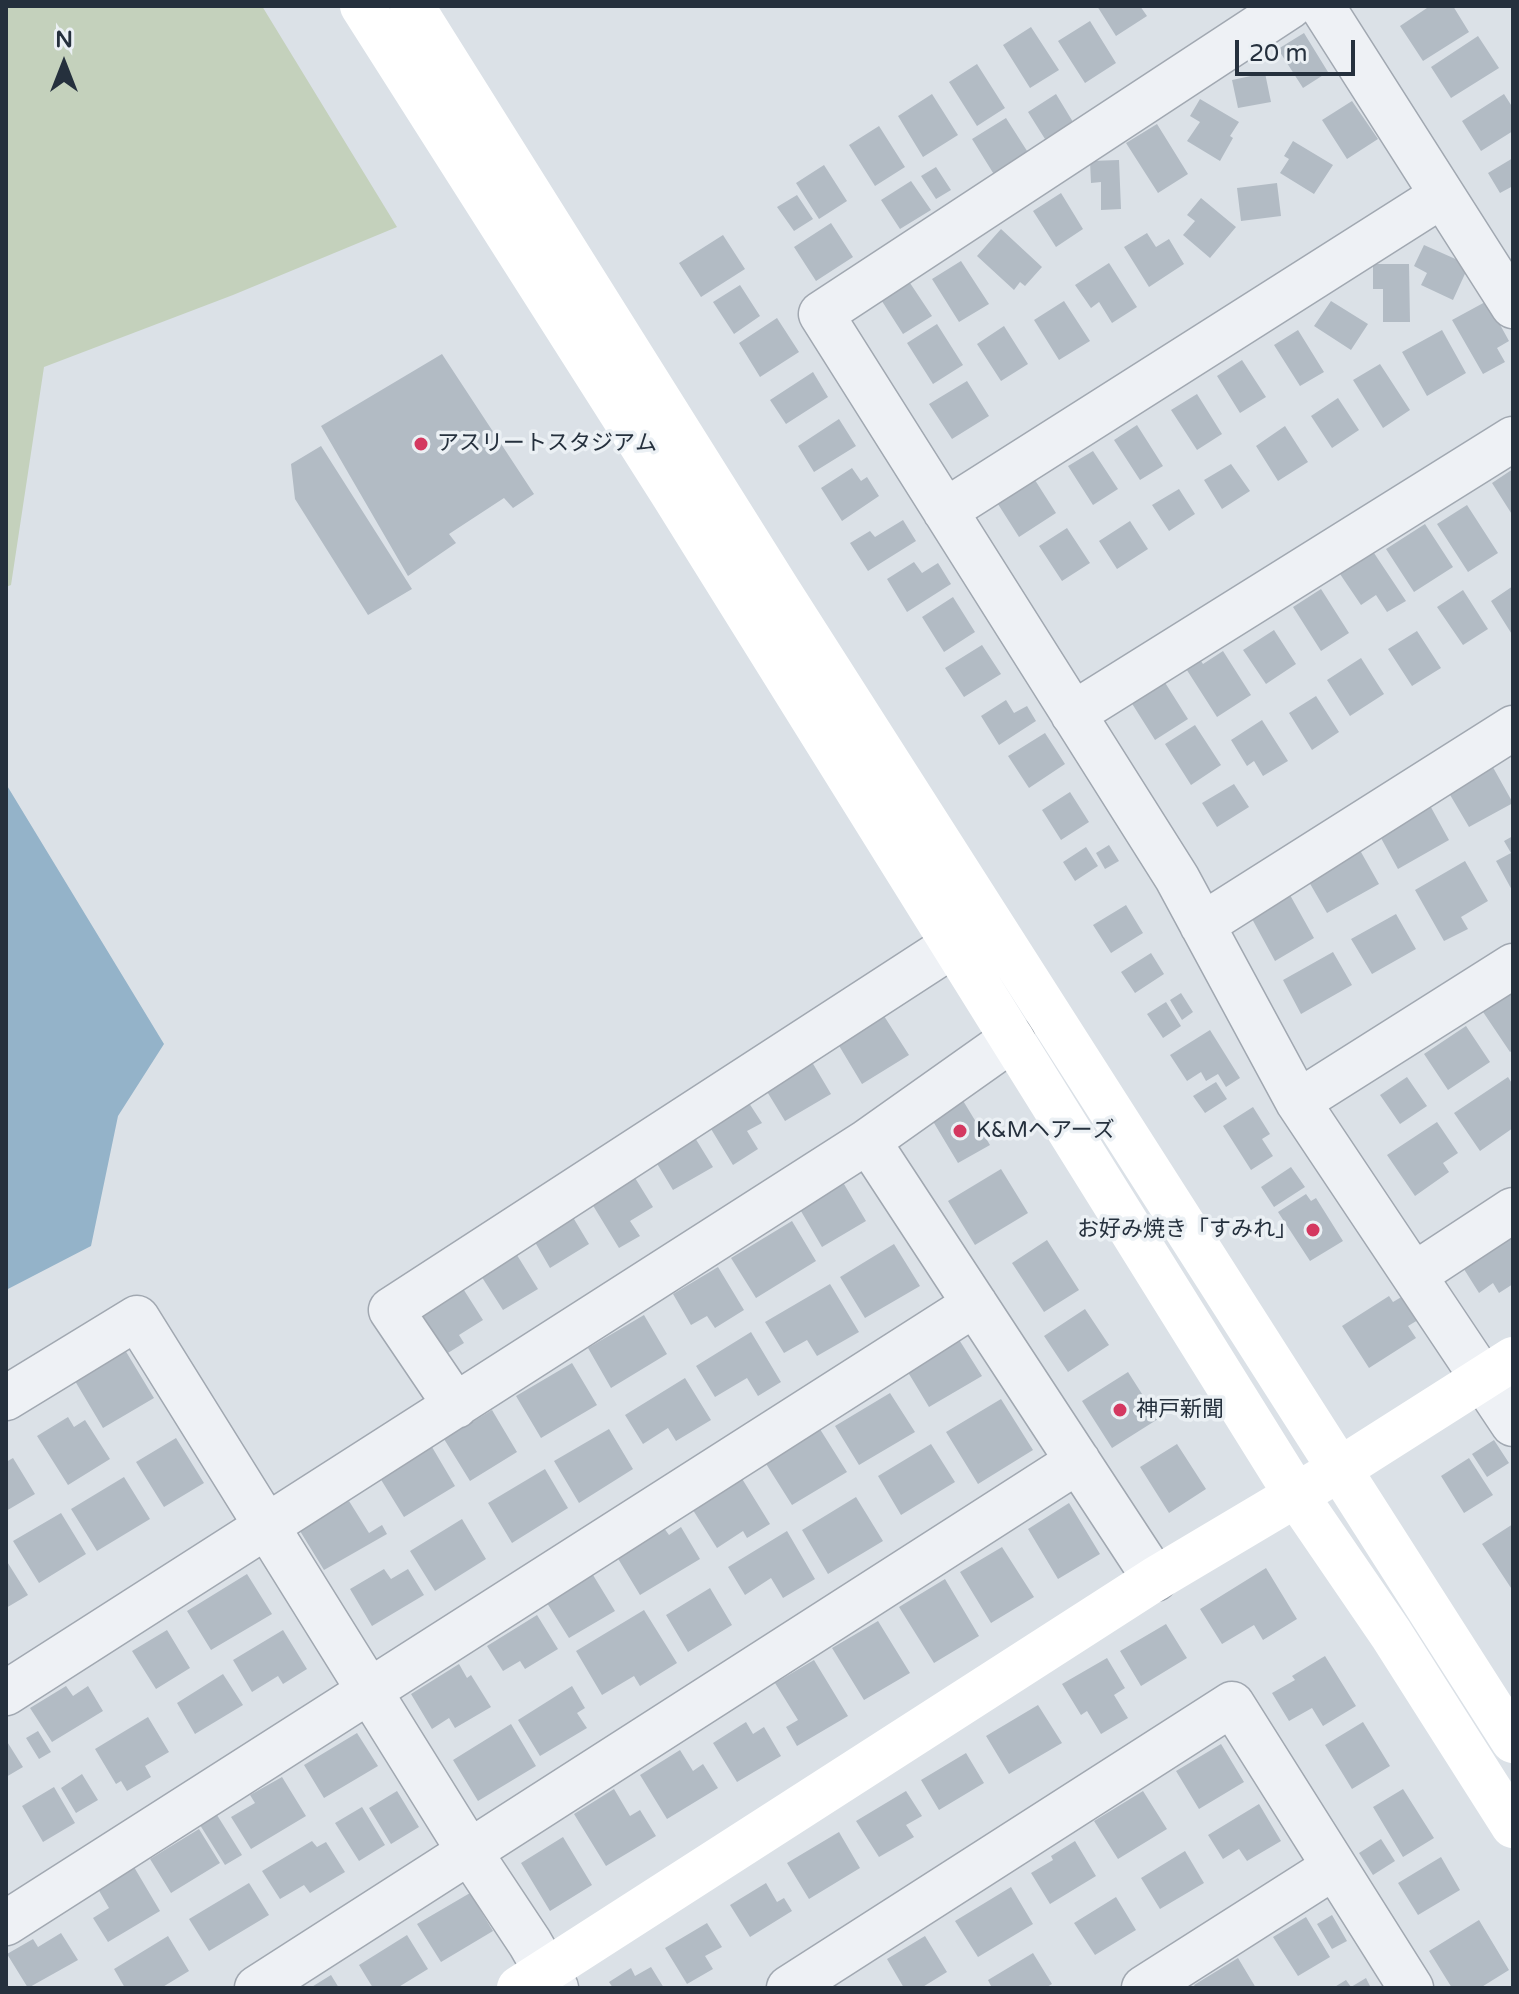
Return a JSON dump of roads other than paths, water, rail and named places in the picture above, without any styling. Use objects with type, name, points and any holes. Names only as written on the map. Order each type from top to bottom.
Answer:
[{"type":"street","points":[[362,6],[681,508],[1296,1495],[1391,1634],[1513,1826]]},
{"type":"street","points":[[412,6],[787,605],[1513,1741]]},
{"type":"street","points":[[1290,6],[821,314],[1177,878],[1298,1102],[1414,1275],[1498,1368],[1513,1424]]},
{"type":"street","points":[[1322,6],[1513,306]]},
{"type":"street","points":[[945,511],[1441,196]]},
{"type":"street","points":[[1073,714],[1513,439]]},
{"type":"street","points":[[1202,925],[1513,728]]},
{"type":"street","points":[[456,1406],[391,1310],[953,945]]},
{"type":"street","points":[[1298,1102],[1513,966]]},
{"type":"street","points":[[6,1693],[868,1141],[1012,1039]]},
{"type":"street","points":[[868,1141],[1155,1579]]},
{"type":"street","points":[[1414,1275],[1513,1210]]},
{"type":"street","points":[[6,1923],[975,1304]]},
{"type":"street","points":[[6,1398],[137,1318],[469,1851],[540,1982],[1155,1579],[1340,1469],[1498,1368]]},
{"type":"street","points":[[257,1988],[1078,1461]]},
{"type":"street","points":[[789,1988],[1232,1704],[1411,1988]]},
{"type":"street","points":[[1144,1988],[1334,1867]]},
{"type":"water","points":[[6,784],[164,1044],[118,1116],[91,1246],[6,1290]]},
{"type":"place","name":"アスリートスタジアム","points":[[421,444]]},
{"type":"place","name":"K&Mヘアーズ","points":[[960,1131]]},
{"type":"place","name":"お好み焼き「すみれ」","points":[[1313,1230]]},
{"type":"place","name":"神戸新聞","points":[[1120,1410]]}]
